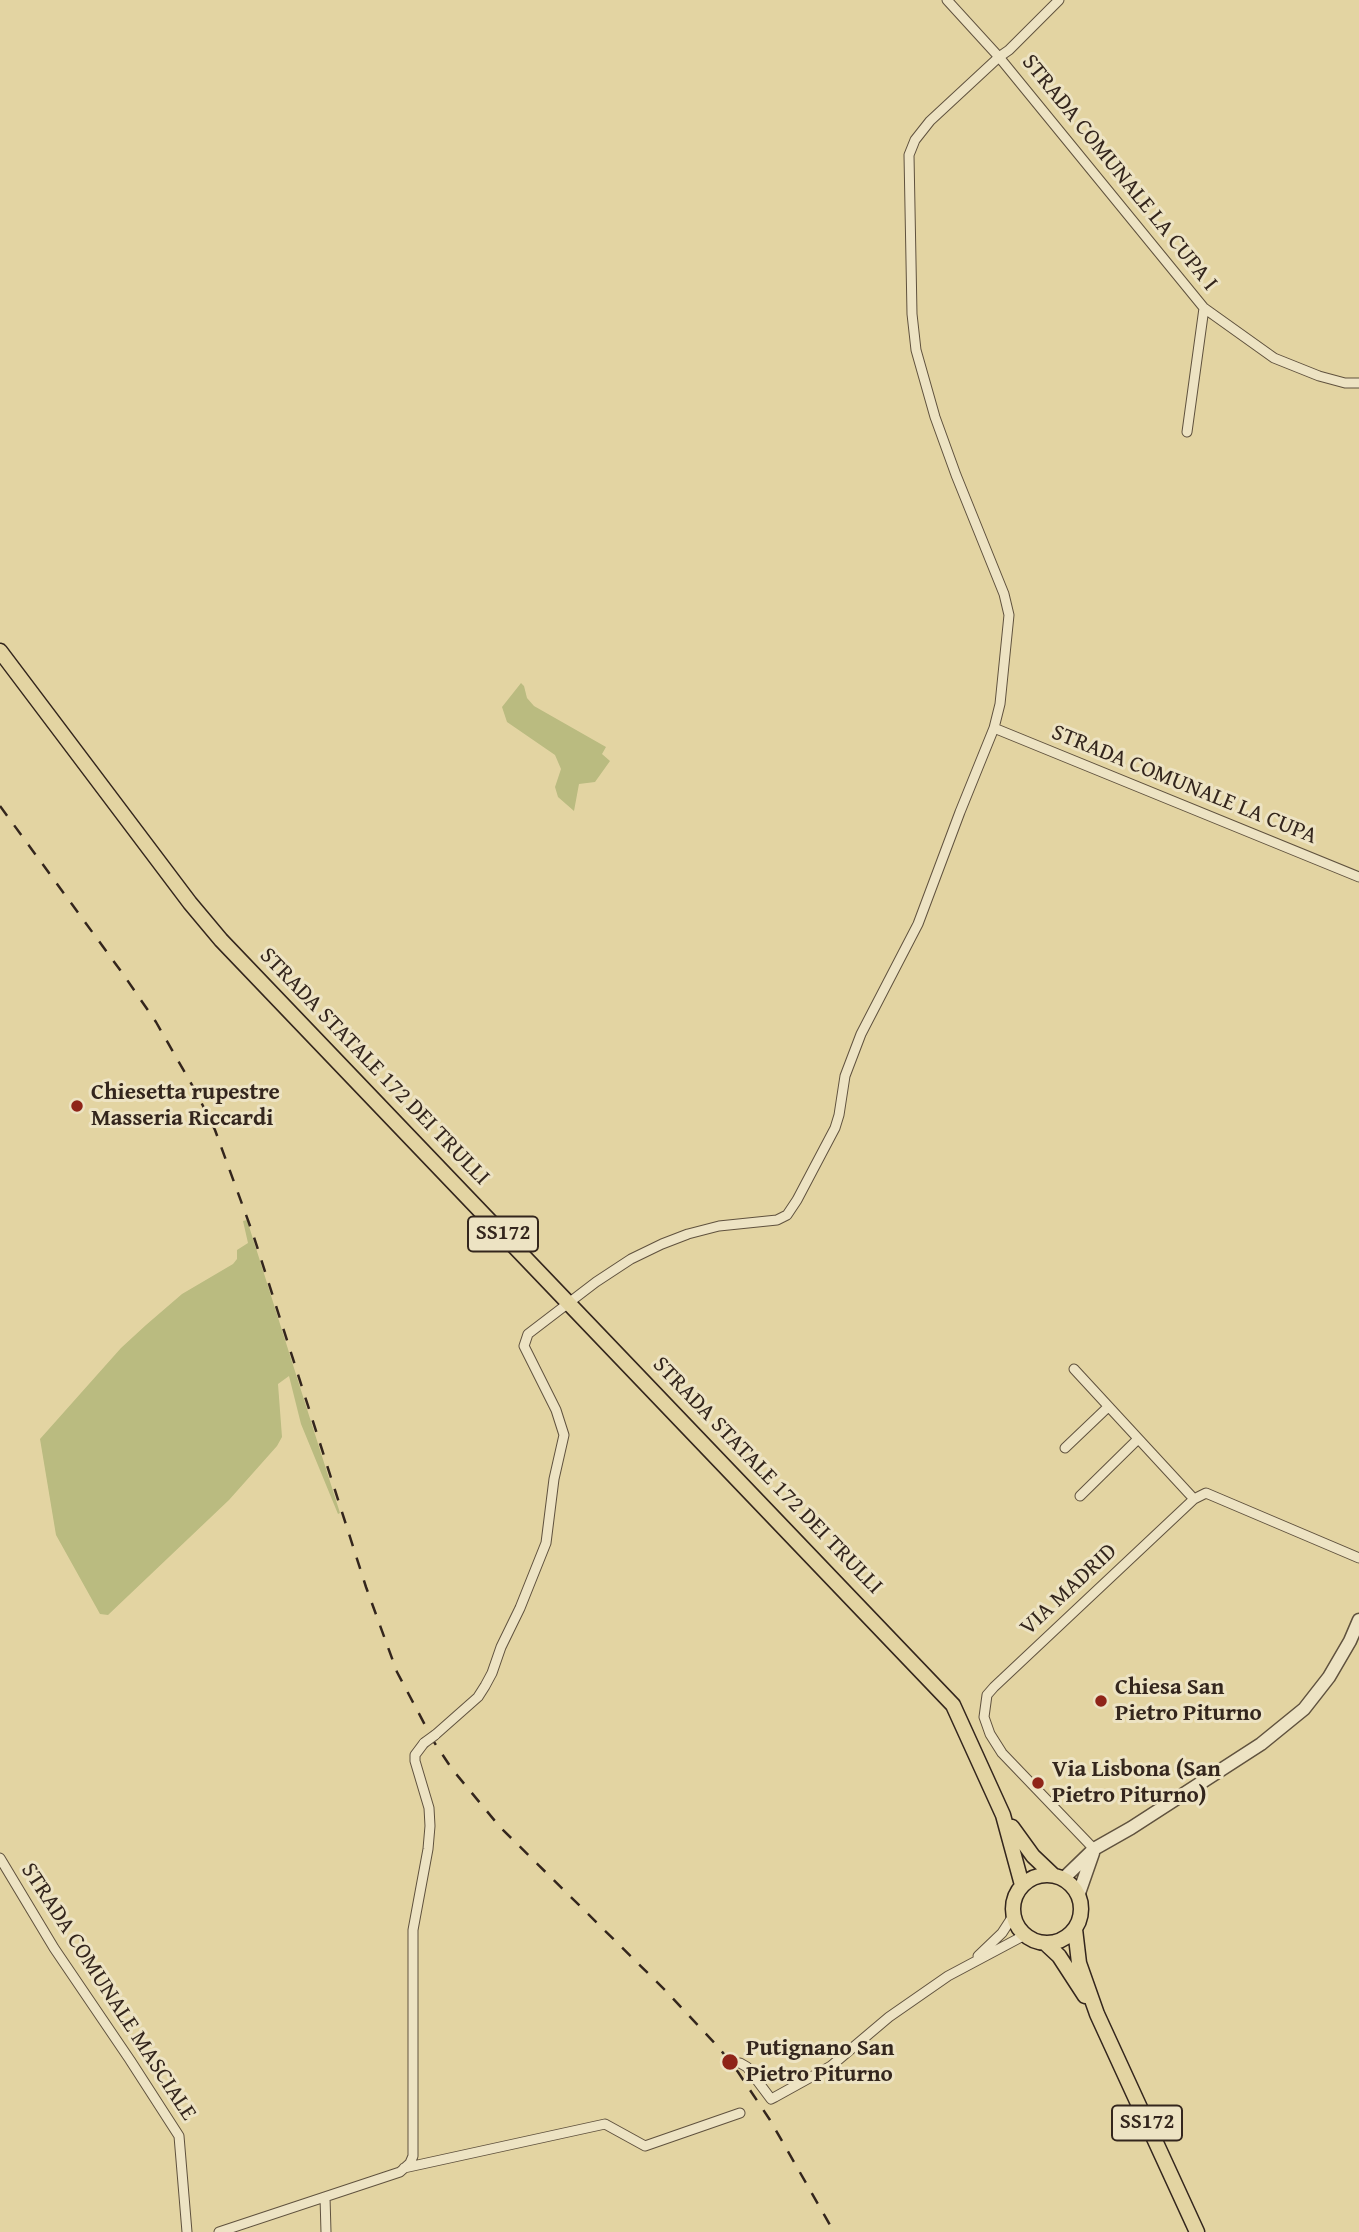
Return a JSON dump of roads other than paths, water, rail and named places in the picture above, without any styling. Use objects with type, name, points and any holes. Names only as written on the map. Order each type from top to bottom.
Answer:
[{"type":"main road","name":"STRADA STATALE 172 DEI TRULLI","points":[[0,651],[174,882],[221,940],[953,1705],[1003,1815],[1022,1885]]},
{"type":"main road","name":"STRADA STATALE 172 DEI TRULLI","points":[[1003,1815],[1033,1856],[1058,1877]]},
{"type":"main road","points":[[1041,1875],[1058,1877],[1072,1886],[1078,1896],[1080,1918],[1067,1937],[1045,1943],[1034,1940],[1017,1926],[1013,1916],[1016,1894],[1031,1878],[1041,1875]]},
{"type":"main road","points":[[1075,1928],[1079,1963],[1097,2014]]},
{"type":"main road","points":[[1045,1943],[1059,1956],[1097,2014]]},
{"type":"main road","name":"SS172","points":[[1097,2014],[1197,2232]]},
{"type":"street","name":"STRADA COMUNALE LA CUPA I","points":[[947,0],[999,57],[1204,308],[1274,358],[1319,376],[1345,383],[1359,383]]},
{"type":"street","points":[[219,2232],[400,2172],[413,2156],[413,1930],[430,1826],[429,1808],[415,1755],[424,1743],[478,1697],[489,1680],[546,1542],[554,1479],[564,1435],[556,1410],[527,1354],[524,1341],[528,1334],[568,1301],[631,1259],[674,1240],[719,1226],[777,1220],[787,1215],[835,1128],[845,1076],[861,1034],[918,924],[994,728],[1000,704],[1009,615],[1004,594],[935,417],[916,350],[912,314],[909,155],[930,121],[1009,50],[1059,0]]},
{"type":"street","points":[[1187,432],[1204,308]]},
{"type":"street","name":"STRADA COMUNALE LA CUPA","points":[[994,728],[1359,877]]},
{"type":"street","points":[[1074,1369],[1194,1499],[1206,1493],[1214,1494],[1359,1558]]},
{"type":"street","points":[[1065,1448],[1108,1407]]},
{"type":"street","points":[[1080,1496],[1138,1439]]},
{"type":"street","name":"VIA MADRID","points":[[1094,1849],[1002,1753],[990,1734],[984,1717],[988,1695],[994,1686],[1194,1499]]},
{"type":"street","points":[[1058,1877],[1094,1849],[1261,1744],[1304,1709],[1329,1677],[1359,1620]]},
{"type":"street","points":[[1078,1896],[1094,1849]]},
{"type":"street","name":"STRADA COMUNALE MASCIALE","points":[[0,1858],[54,1948],[179,2136],[187,2232]]},
{"type":"street","points":[[966,1966],[1002,1933],[1013,1916]]},
{"type":"street","points":[[740,2063],[747,2067],[771,2099],[831,2066],[888,2017],[966,1966],[1025,1935]]},
{"type":"street","points":[[407,2166],[606,2124],[645,2146],[740,2113]]},
{"type":"street","points":[[325,2197],[326,2232]]},
{"type":"railway","points":[[0,806],[156,1022],[215,1130],[253,1234],[366,1587],[397,1672],[434,1742],[452,1769],[500,1827],[666,1991],[720,2049],[770,2120],[834,2232]]},
{"type":"place","name":"Chiesetta rupestre Masseria Riccardi","points":[[77,1106]]},
{"type":"place","name":"Chiesa San Pietro Piturno","points":[[1101,1701]]},
{"type":"place","name":"Via Lisbona (San Pietro Piturno)","points":[[1038,1783]]},
{"type":"place","name":"Putignano San Pietro Piturno","points":[[730,2062]]}]
